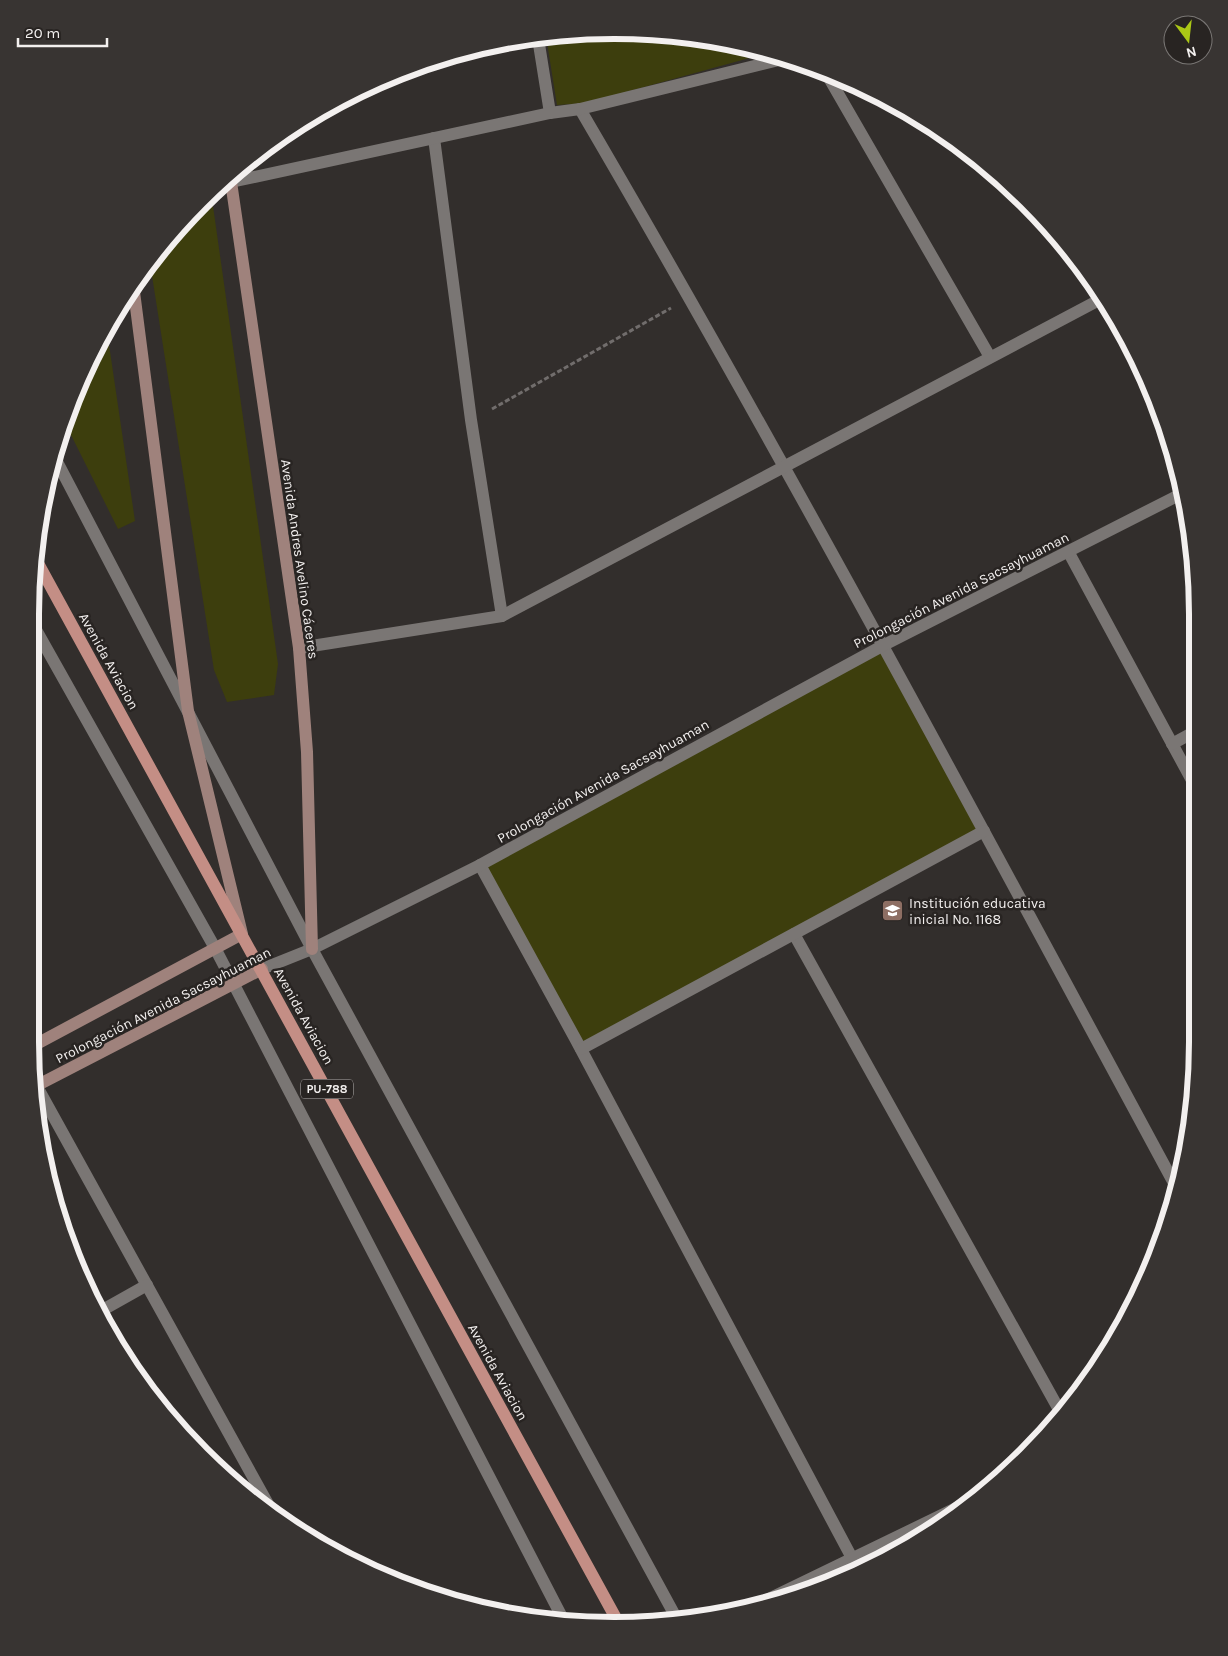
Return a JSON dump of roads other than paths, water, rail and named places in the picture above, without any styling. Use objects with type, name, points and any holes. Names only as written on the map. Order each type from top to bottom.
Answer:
[{"type":"main road","name":"Avenida Andres Avelino Cáceres","points":[[232,185],[299,648],[307,752],[312,949]]},
{"type":"main road","points":[[135,296],[188,711],[242,934]]},
{"type":"main road","name":"Avenida Aviacion","points":[[41,568],[262,969],[615,1617]]},
{"type":"main road","name":"Prolongación Avenida Sacsayhuaman","points":[[39,1043],[242,934]]},
{"type":"main road","name":"Prolongación Avenida Sacsayhuaman","points":[[40,1082],[262,969]]},
{"type":"street","points":[[539,44],[550,112]]},
{"type":"street","points":[[241,177],[434,138],[550,112],[580,110],[774,61]]},
{"type":"street","points":[[831,82],[990,357]]},
{"type":"street","points":[[580,110],[690,297],[884,645],[1172,1180]]},
{"type":"street","points":[[434,138],[472,420],[502,616]]},
{"type":"street","points":[[299,648],[502,616],[783,465],[1097,301]]},
{"type":"street","points":[[58,464],[312,949],[674,1614]]},
{"type":"street","name":"Prolongación Avenida Sacsayhuaman","points":[[262,969],[312,949],[480,865],[884,645],[1069,553],[1177,496]]},
{"type":"street","points":[[1069,553],[1189,775]]},
{"type":"street","points":[[39,636],[215,948],[562,1614]]},
{"type":"street","points":[[1172,744],[1189,735]]},
{"type":"street","points":[[581,1050],[984,831]]},
{"type":"street","points":[[480,865],[852,1558]]},
{"type":"street","points":[[794,934],[1058,1407]]},
{"type":"street","points":[[42,1094],[265,1499]]},
{"type":"street","points":[[105,1309],[147,1285]]},
{"type":"street","points":[[783,1592],[939,1516]]},
{"type":"place","name":"Institución educativa inicial No. 1168","points":[[893,911]]}]
